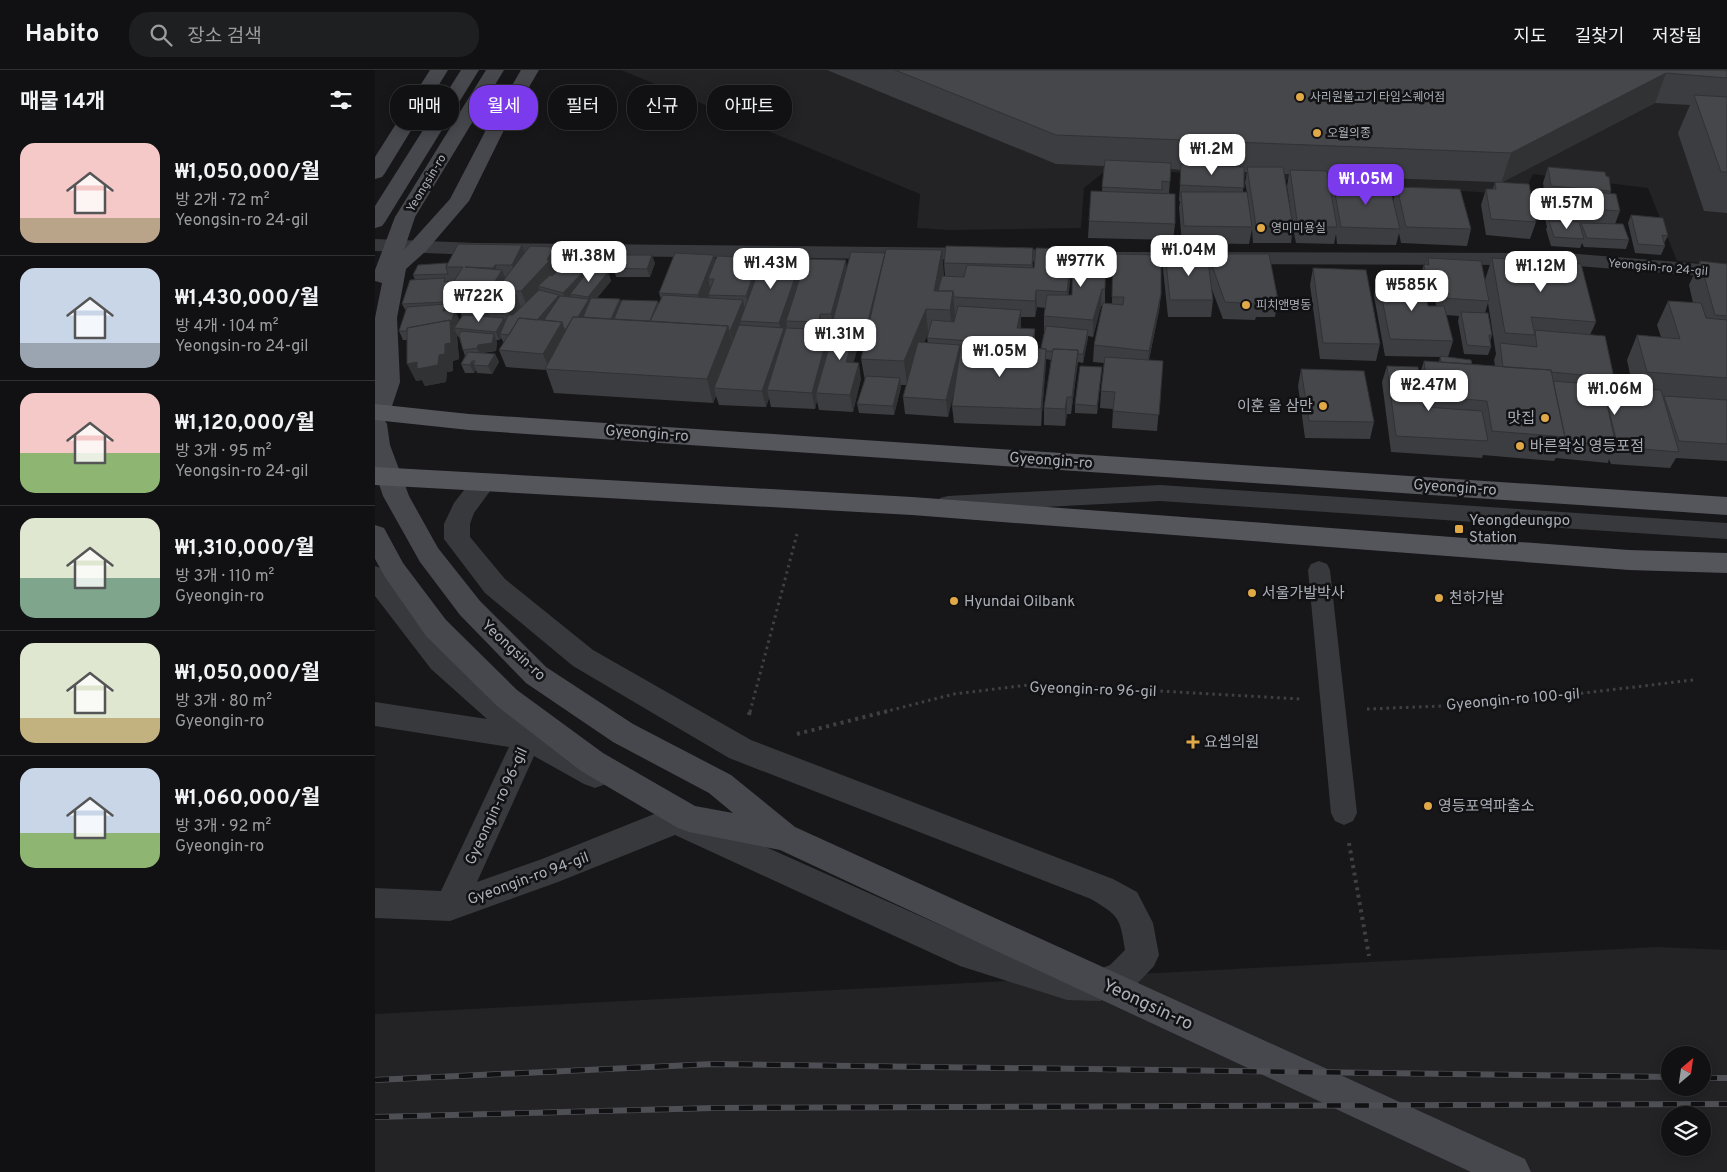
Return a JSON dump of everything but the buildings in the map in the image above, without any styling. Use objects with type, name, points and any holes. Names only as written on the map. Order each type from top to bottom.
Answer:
[{"type":"main road","points":[[375,173],[439,70]]},
{"type":"main road","name":"Yeongsin-ro","points":[[375,222],[470,70]]},
{"type":"main road","name":"Yeongsin-ro","points":[[379,316],[387,262],[405,217],[495,70]]},
{"type":"main road","points":[[376,415],[387,382],[379,316],[396,267],[419,247],[459,201],[496,128],[530,70]]},
{"type":"main road","name":"Yeongsin-ro","points":[[376,415],[378,445],[396,496],[429,554],[470,608],[536,675],[623,733],[720,784],[785,836],[1512,1172]]},
{"type":"main road","name":"Gyeongin-ro","points":[[376,415],[1727,506]]},
{"type":"main road","points":[[375,476],[912,506],[1680,563],[1727,564]]},
{"type":"main road","name":"Yeongsin-ro","points":[[375,535],[394,570],[436,628],[507,698],[592,762],[689,818],[785,836]]},
{"type":"street","name":"Yeongsin-ro 24-gil","points":[[375,245],[1109,258],[1565,260],[1727,272]]},
{"type":"street","points":[[375,576],[441,662],[528,738],[674,820],[972,955],[1067,984],[1099,985],[1122,976],[1141,955],[1137,923],[1126,903],[1102,889],[740,748],[583,658],[495,586],[457,539],[457,524],[463,510],[483,483]]},
{"type":"street","name":"Gyeongin-ro 96-gil","points":[[375,714],[528,738],[450,906]]},
{"type":"street","name":"Gyeongin-ro 94-gil","points":[[375,903],[450,906],[547,872],[674,820]]},
{"type":"lane","points":[[912,506],[1160,493],[1462,514],[1621,522],[1727,531]]},
{"type":"lane","points":[[1319,570],[1344,813]]},
{"type":"path","points":[[740,748],[797,534]]},
{"type":"path","name":"Gyeongin-ro 100-gil","points":[[1333,704],[1357,710],[1492,704],[1693,680]]},
{"type":"path","name":"Gyeongin-ro 96-gil","points":[[796,734],[954,694],[1036,684],[1301,699],[1333,704]]},
{"type":"path","points":[[1344,813],[1369,956]]},
{"type":"shaded area","points":[[621,70],[1727,70],[1727,265],[1677,261],[1648,188],[1533,174],[1523,195],[1109,168],[1084,188],[1081,228],[949,230],[917,228],[920,194],[766,130],[792,130],[792,85],[707,85],[707,106],[697,102],[697,85],[657,85]]},
{"type":"shaded area","points":[[1657,947],[1727,950],[1727,1172],[375,1172],[375,1014]]},
{"type":"railway","points":[[375,1080],[713,1064],[1661,1077]]},
{"type":"railway","points":[[1711,1078],[1727,1078]]},
{"type":"railway","points":[[375,1117],[713,1108],[1727,1104]]},
{"type":"place","name":"사리원불고기 타임스퀘어점","points":[[1300,97]]},
{"type":"place","name":"오월의종","points":[[1317,133]]},
{"type":"place","name":"영미미용실","points":[[1261,228]]},
{"type":"place","name":"피치앤명동","points":[[1246,305]]},
{"type":"place","name":"이훈 올 삼만","points":[[1323,406]]},
{"type":"place","name":"맛집","points":[[1545,418]]},
{"type":"place","name":"바른왁싱 영등포점","points":[[1520,446]]},
{"type":"place","name":"Yeongdeungpo Station","points":[[1459,529]]},
{"type":"place","name":"서울가발박사","points":[[1252,593]]},
{"type":"place","name":"천하가발","points":[[1439,598]]},
{"type":"place","name":"Hyundai Oilbank","points":[[954,601]]},
{"type":"place","name":"요셉의원","points":[[1193,742]]},
{"type":"place","name":"영등포역파출소","points":[[1428,806]]}]
